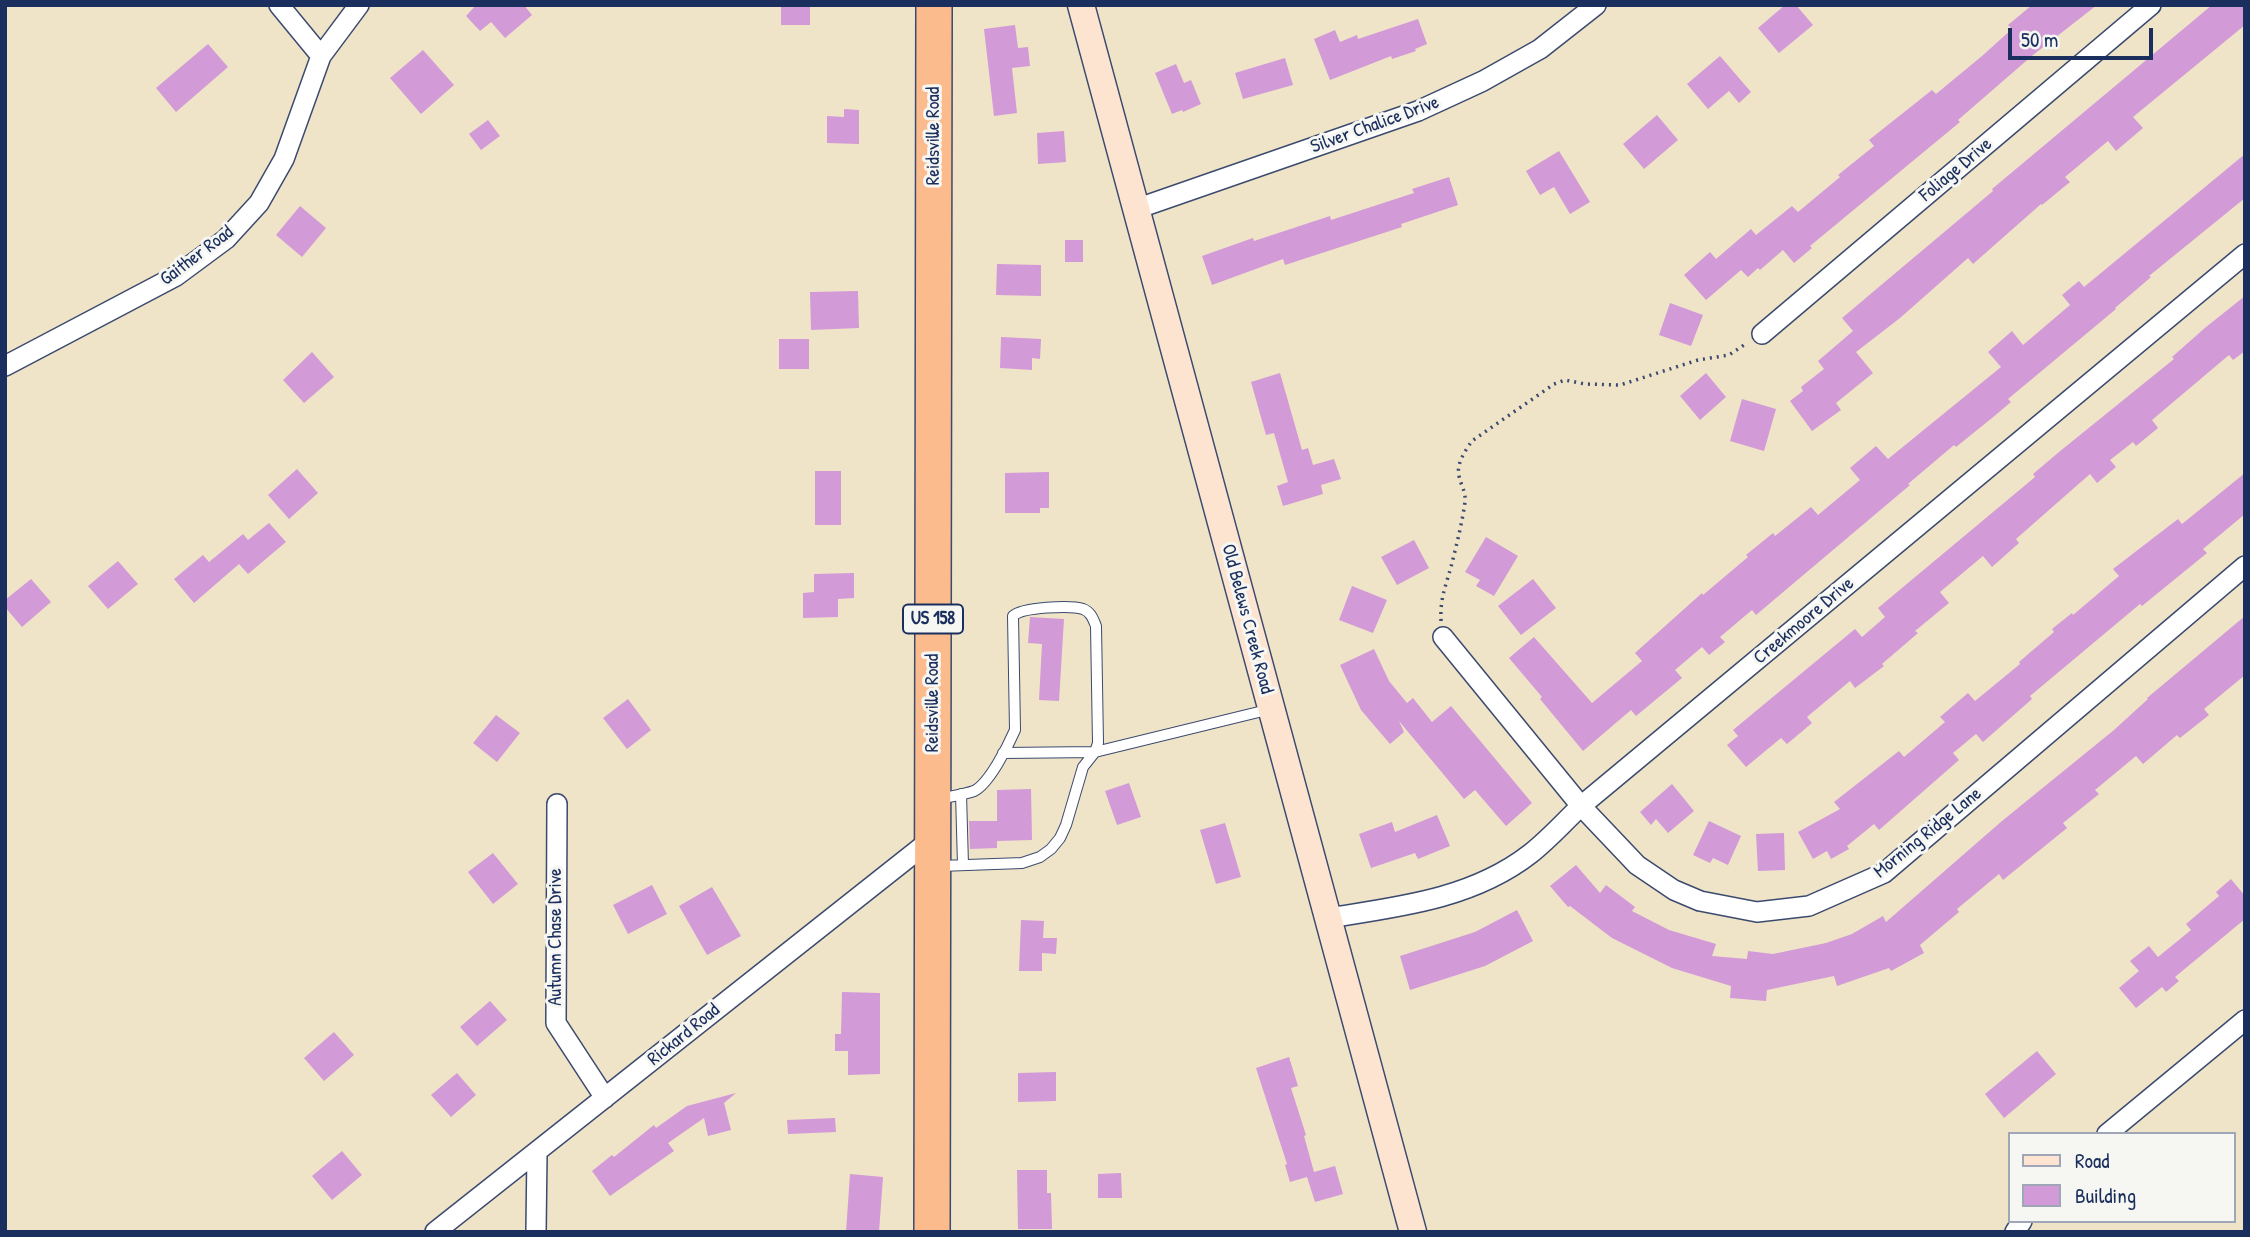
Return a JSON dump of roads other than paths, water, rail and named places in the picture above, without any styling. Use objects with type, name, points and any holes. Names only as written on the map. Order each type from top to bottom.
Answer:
[{"type":"highway","name":"Reidsville Road","points":[[932,1232],[947,797],[934,5]]},
{"type":"street","points":[[279,5],[321,56]]},
{"type":"street","name":"Gaither Road","points":[[5,366],[176,276],[226,239],[259,203],[284,159],[321,56],[359,5]]},
{"type":"street","name":"Old Belews Creek Road","points":[[1081,5],[1413,1232]]},
{"type":"street","name":"Silver Chalice Drive","points":[[1136,209],[1418,111],[1483,81],[1540,49],[1596,5]]},
{"type":"street","name":"Foliage Drive","points":[[1762,334],[2151,5]]},
{"type":"street","name":"Creekmoore Drive","points":[[1328,918],[1405,906],[1453,894],[1501,872],[1530,854],[1581,806],[2245,254]]},
{"type":"street","name":"Morning Ridge Lane","points":[[1443,637],[1581,806],[1637,865],[1674,890],[1700,901],[1757,912],[1809,906],[1884,873],[2245,566]]},
{"type":"street","name":"Autumn Chase Drive","points":[[557,804],[556,1023],[605,1098]]},
{"type":"street","name":"Rickard Road","points":[[435,1232],[605,1098],[943,856]]},
{"type":"street","points":[[2109,1132],[2245,1020]]},
{"type":"street","points":[[537,1152],[537,1232]]},
{"type":"lane","points":[[943,856],[1021,863],[1040,857],[1060,838],[1083,767],[1095,752],[1098,743],[1096,626],[1091,614],[1083,609],[1031,608],[1018,611],[1013,616],[1015,730],[983,785],[975,791],[947,797]]},
{"type":"lane","points":[[1003,753],[1095,752],[1272,709]]}]
